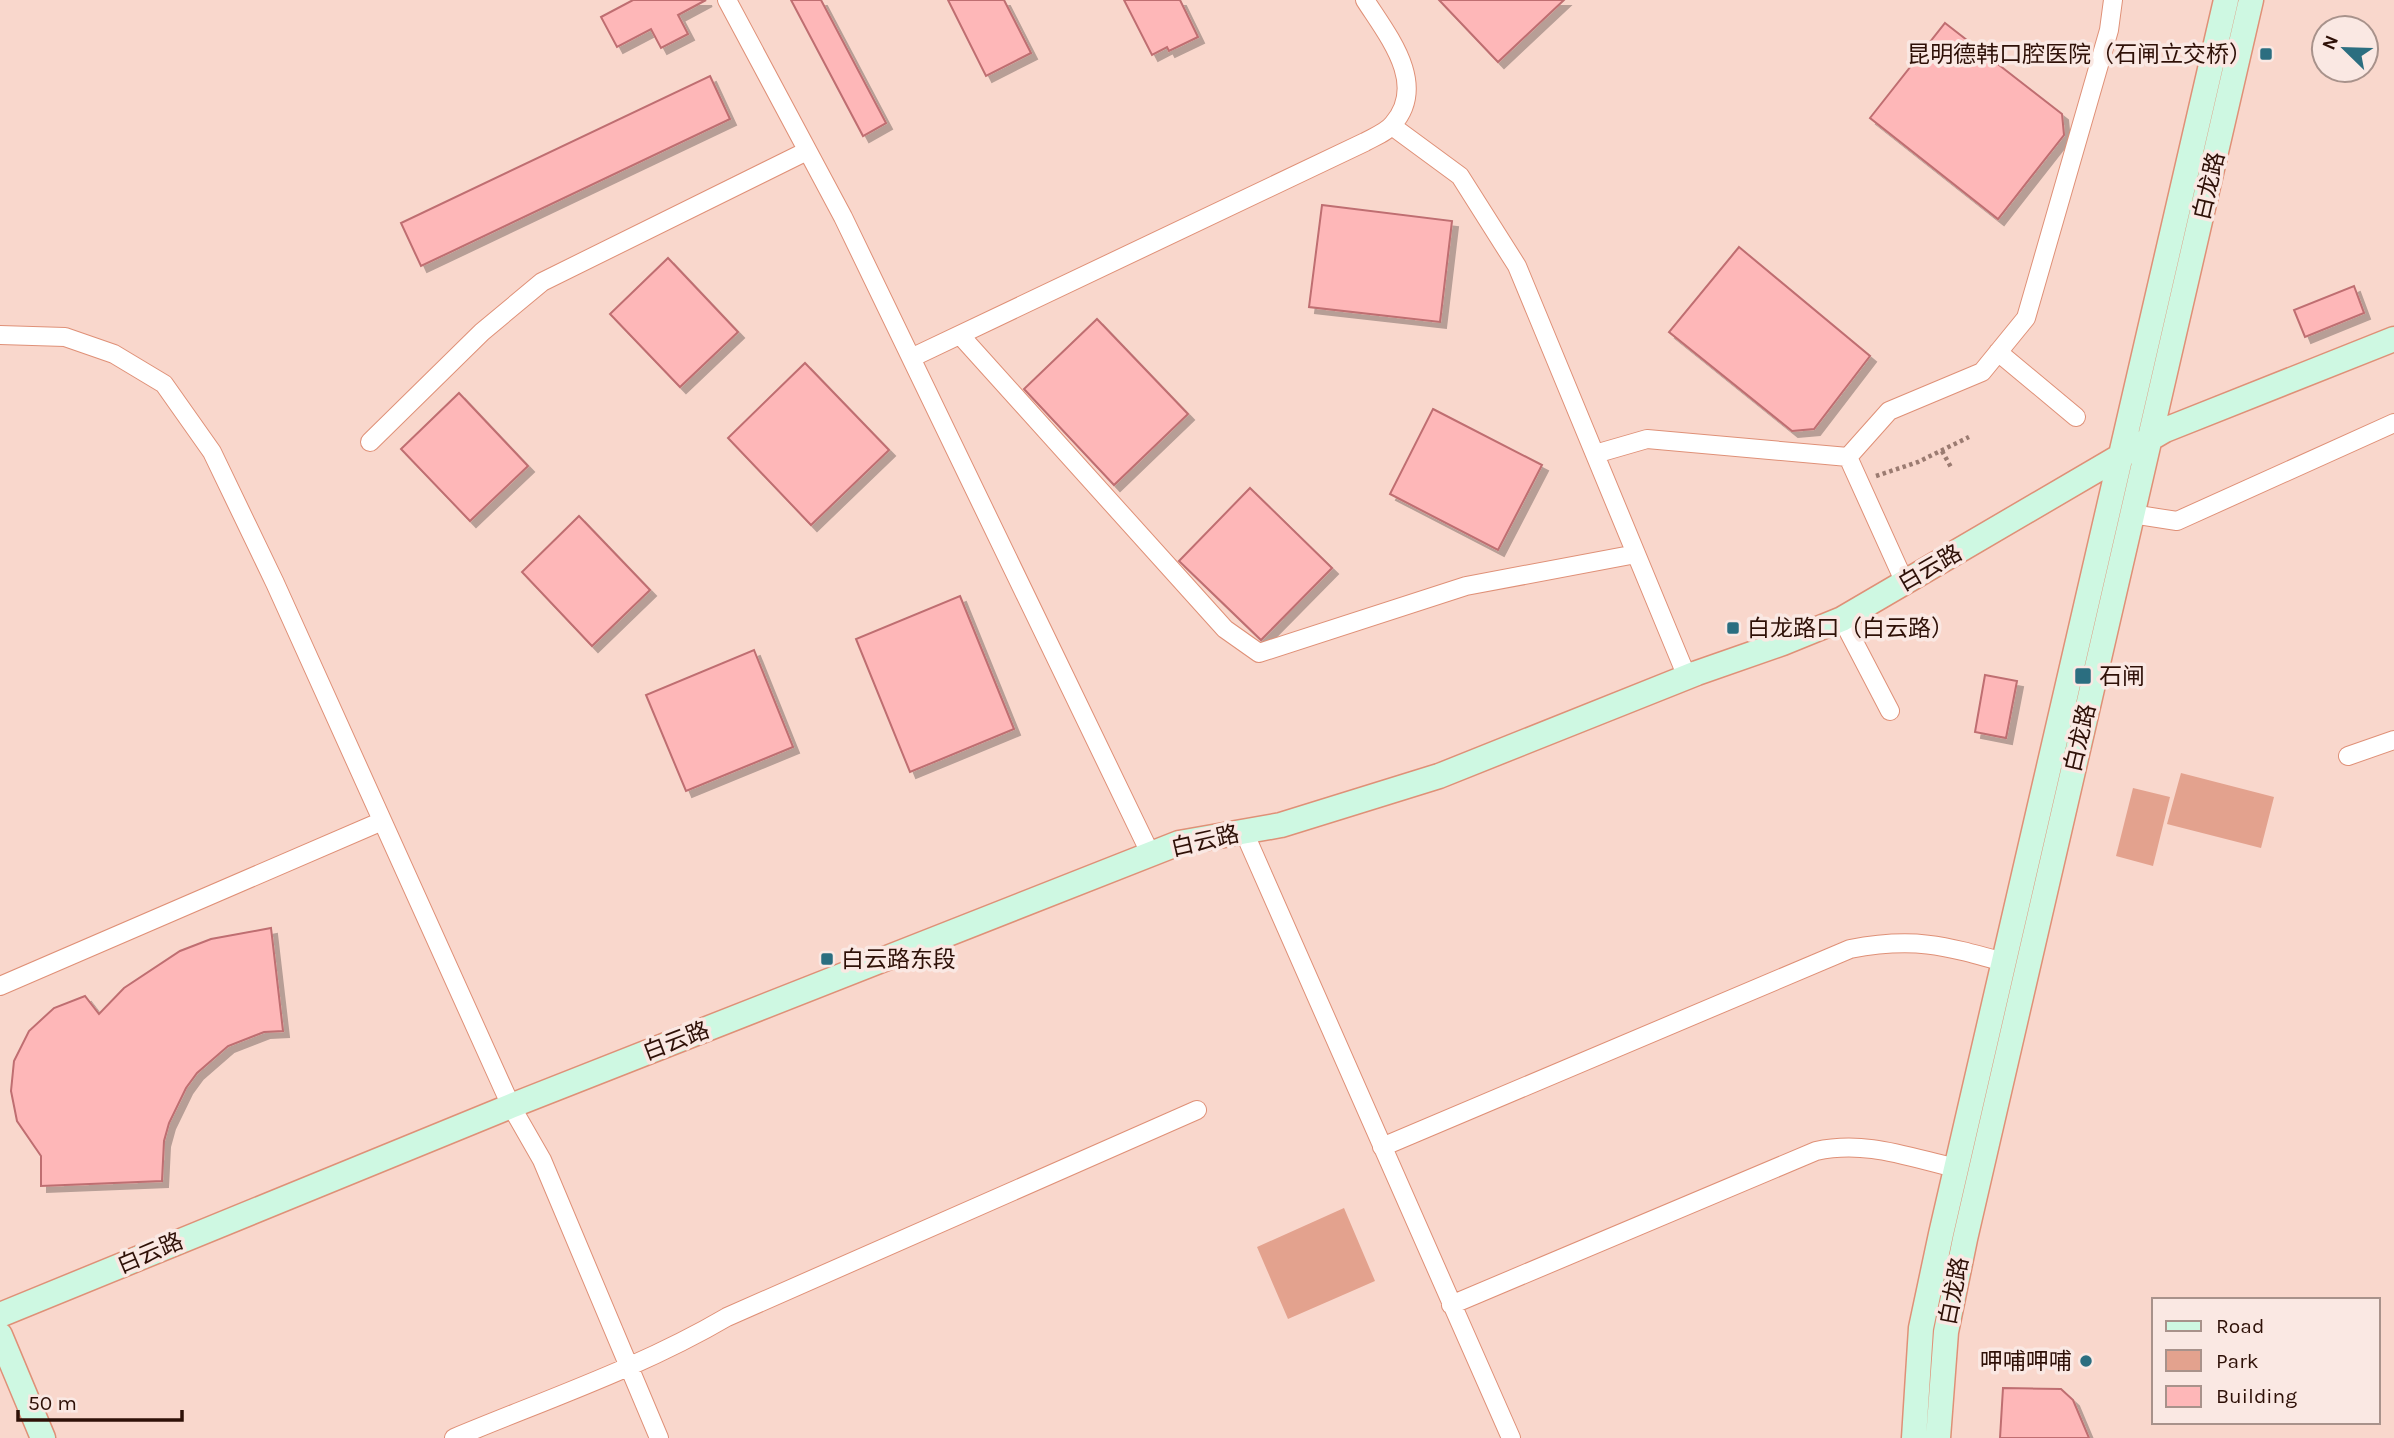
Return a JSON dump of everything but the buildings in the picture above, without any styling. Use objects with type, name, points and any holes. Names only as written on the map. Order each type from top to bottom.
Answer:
[{"type":"main road","name":"白龙路","points":[[1914,1438],[1921,1328],[2003,962],[2227,0]]},
{"type":"main road","name":"白龙路","points":[[1938,1438],[1946,1332],[1965,1239],[2251,0]]},
{"type":"main road","name":"白云路","points":[[0,1315],[511,1106],[1179,843],[1281,825],[1439,776],[1687,677],[1783,643],[1842,618],[1905,583],[2149,439],[2208,412],[2394,339]]},
{"type":"main road","points":[[0,1335],[43,1438]]},
{"type":"street","points":[[727,0],[807,151],[911,358],[1151,855]]},
{"type":"street","points":[[911,358],[1353,148],[1392,126],[1408,99],[1405,68],[1365,0]]},
{"type":"street","points":[[1848,457],[1888,411],[1982,372],[2026,318],[2109,30],[2113,0]]},
{"type":"street","points":[[1392,126],[1460,176],[1517,266],[1687,677]]},
{"type":"street","points":[[370,442],[482,331],[542,282],[807,151]]},
{"type":"street","points":[[0,335],[65,337],[114,354],[163,384],[212,452],[275,583],[380,822],[511,1106],[542,1160],[626,1366],[659,1438]]},
{"type":"street","points":[[960,335],[1224,628],[1259,653],[1466,586],[1636,554]]},
{"type":"street","points":[[1998,352],[2076,417]]},
{"type":"street","points":[[2132,514],[2177,522],[2394,423]]},
{"type":"street","points":[[1595,454],[1647,439],[1848,457]]},
{"type":"street","points":[[1848,457],[1905,583]]},
{"type":"street","points":[[1842,618],[1890,711]]},
{"type":"street","points":[[2348,756],[2394,740]]},
{"type":"street","points":[[0,986],[380,822]]},
{"type":"street","points":[[1244,832],[1511,1438]]},
{"type":"street","points":[[1382,1147],[1850,949],[1913,941],[1942,945],[2003,962]]},
{"type":"street","points":[[454,1438],[626,1366],[727,1317],[1197,1110]]},
{"type":"street","points":[[1451,1305],[1816,1151],[1842,1145],[1867,1147],[1956,1168]]},
{"type":"path","points":[[1859,481],[1942,451],[1969,438]]},
{"type":"path","points":[[1942,451],[1952,469]]},
{"type":"green space","points":[[2181,773],[2274,797],[2261,848],[2167,824]]},
{"type":"green space","points":[[2133,788],[2170,797],[2153,866],[2116,856]]},
{"type":"green space","points":[[1344,1208],[1375,1281],[1288,1319],[1257,1247]]},
{"type":"place","name":"昆明德韩口腔医院（石闸立交桥）","points":[[2266,54]]},
{"type":"place","name":"白龙路口（白云路）","points":[[1733,628]]},
{"type":"place","name":"石闸","points":[[2083,676]]},
{"type":"place","name":"白云路东段","points":[[827,959]]},
{"type":"place","name":"呷哺呷哺","points":[[2086,1361]]}]
